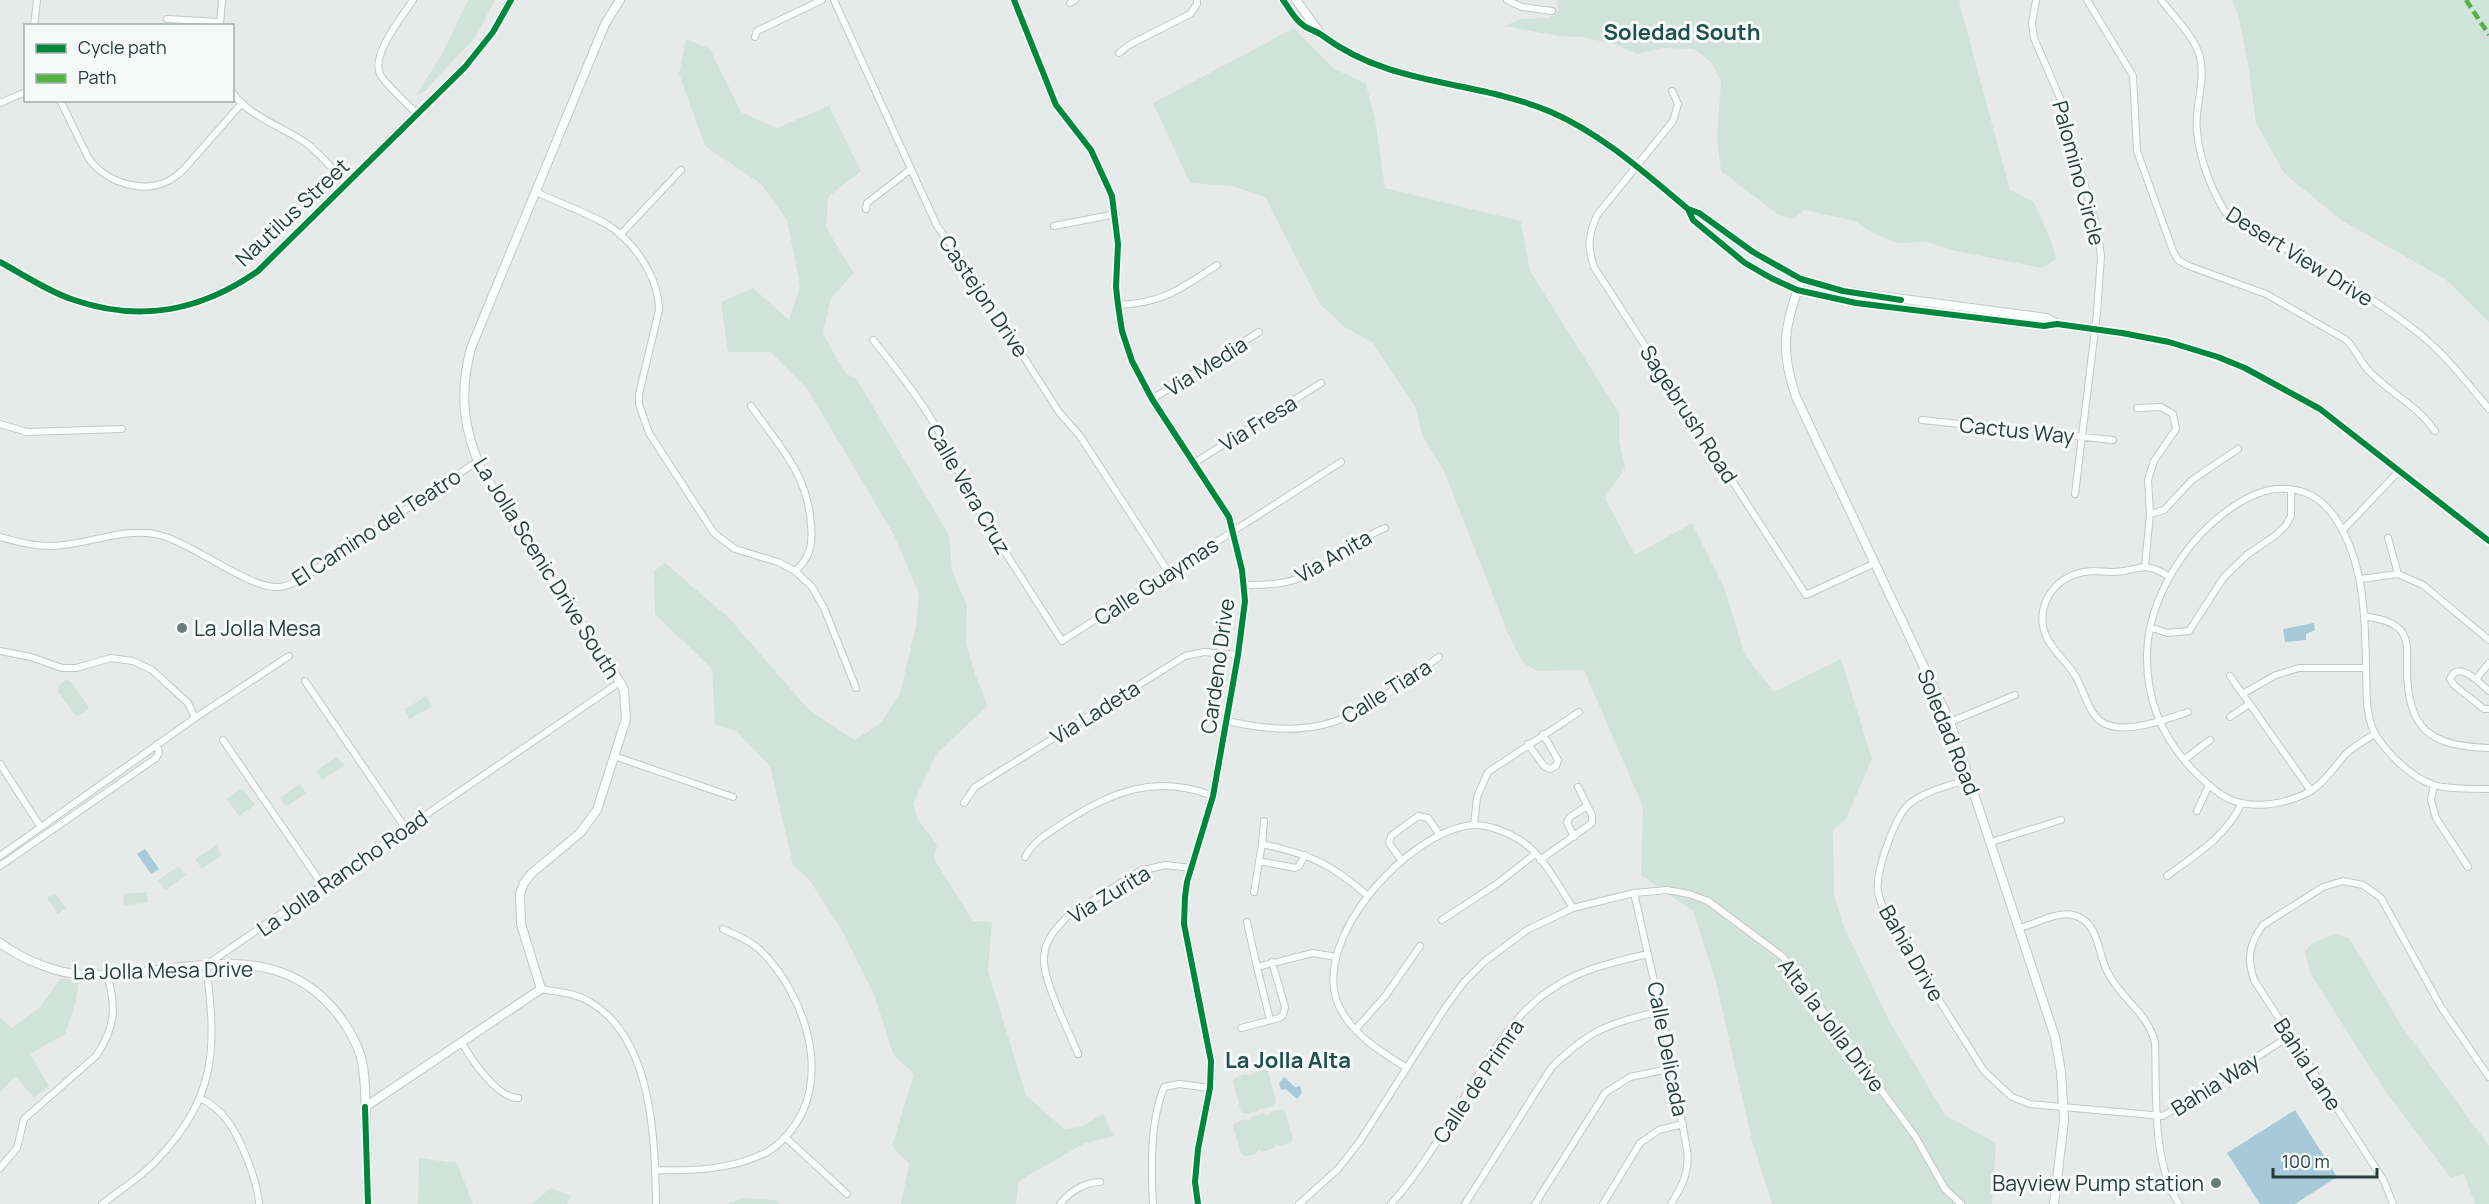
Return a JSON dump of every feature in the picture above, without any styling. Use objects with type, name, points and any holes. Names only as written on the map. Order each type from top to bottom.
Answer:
[{"type":"main road","name":"Nautilus Street","points":[[0,262],[73,300],[114,310],[157,312],[182,308],[222,294],[258,271],[418,115],[465,67],[493,32],[511,0]]},
{"type":"main road","points":[[1283,0],[1303,25],[1362,60],[1390,71],[1516,100],[1551,112],[1596,137],[1688,209],[1699,213],[1753,252],[1801,279],[1843,291],[2047,318],[2057,324]]},
{"type":"main road","points":[[1296,0],[1320,33]]},
{"type":"main road","points":[[1688,209],[1693,220],[1745,262],[1797,290],[1856,303],[2044,326],[2057,324],[2095,329],[2169,342],[2246,368],[2320,409],[2489,541]]},
{"type":"street","points":[[34,24],[38,0]]},
{"type":"street","points":[[167,19],[220,24],[222,0]]},
{"type":"street","points":[[413,0],[378,59],[380,75],[418,115]]},
{"type":"street","name":"La Jolla Scenic Drive South","points":[[542,989],[521,924],[520,894],[524,883],[532,873],[580,833],[597,810],[626,719],[627,707],[620,682],[483,473],[473,452],[466,420],[464,374],[471,348],[605,24],[620,0]]},
{"type":"street","points":[[755,37],[757,31],[822,0]]},
{"type":"street","name":"Castejon Drive","points":[[834,0],[937,226],[974,279],[1059,412],[1080,436],[1169,573]]},
{"type":"street","name":"Cardeno Drive","points":[[1014,0],[1056,105],[1091,150],[1112,196],[1119,244],[1116,287],[1118,305],[1122,331],[1132,361],[1152,399],[1229,517],[1244,585],[1238,656],[1213,796],[1186,890],[1184,924],[1211,1061],[1210,1088],[1198,1149],[1195,1182],[1198,1204]]},
{"type":"street","points":[[1119,53],[1129,45],[1190,14],[1197,0]]},
{"type":"street","points":[[1507,0],[1522,7],[1552,11]]},
{"type":"street","name":"Palomino Circle","points":[[2036,0],[2032,15],[2034,38],[2060,98],[2097,228],[2101,256],[2095,329],[2075,494]]},
{"type":"street","points":[[2087,0],[2133,76],[2137,151],[2178,260],[2189,267],[2271,297],[2345,339],[2352,344],[2370,372],[2426,418],[2435,431]]},
{"type":"street","name":"Desert View Drive","points":[[2161,0],[2191,40],[2199,56],[2202,73],[2196,131],[2210,186],[2229,217],[2351,288],[2416,331],[2460,374],[2489,409]]},
{"type":"street","points":[[1637,167],[1673,121],[1678,104],[1672,92]]},
{"type":"street","points":[[0,103],[24,93]]},
{"type":"street","points":[[234,94],[243,103],[309,145],[346,183]]},
{"type":"street","points":[[61,102],[95,168],[122,183],[136,186],[158,185],[178,175],[243,103]]},
{"type":"street","name":"Sagebrush Road","points":[[1637,167],[1597,215],[1589,233],[1588,249],[1594,267],[1806,595],[1875,563]]},
{"type":"street","points":[[866,209],[867,203],[911,169]]},
{"type":"street","points":[[620,235],[681,170]]},
{"type":"street","points":[[536,192],[608,225],[620,235],[650,273],[659,301],[656,331],[646,360],[639,394],[639,404],[649,434],[714,533],[735,549],[778,562],[795,571],[812,587],[824,608],[855,688]]},
{"type":"street","points":[[1054,226],[1116,214]]},
{"type":"street","points":[[1118,305],[1153,302],[1174,294],[1217,265]]},
{"type":"street","name":"Soledad Road","points":[[1801,279],[1785,332],[1784,349],[1788,373],[1796,397],[1950,722],[2055,1037],[2064,1108],[2054,1204]]},
{"type":"street","name":"Via Media","points":[[1152,399],[1259,332]]},
{"type":"street","name":"Calle Vera Cruz","points":[[873,340],[898,371],[943,440],[957,467],[964,488],[1062,641]]},
{"type":"street","name":"Via Fresa","points":[[1194,463],[1321,383]]},
{"type":"street","points":[[751,406],[795,467],[802,480],[810,507],[812,537],[810,554],[795,571]]},
{"type":"street","points":[[2137,408],[2166,409],[2173,414],[2176,429],[2154,460],[2148,480],[2150,514],[2145,566]]},
{"type":"street","name":"Cactus Way","points":[[1922,420],[2113,440]]},
{"type":"street","points":[[0,424],[27,432],[122,429]]},
{"type":"street","points":[[2150,514],[2164,510],[2192,480],[2238,449]]},
{"type":"street","name":"El Camino del Teatro","points":[[0,537],[24,544],[50,546],[124,535],[162,535],[199,551],[256,584],[281,587],[304,577],[478,461]]},
{"type":"street","name":"Calle Guaymas","points":[[1062,641],[1341,462]]},
{"type":"street","points":[[2343,530],[2398,472]]},
{"type":"street","points":[[2375,734],[2350,751],[2311,791],[2274,804],[2242,803],[2232,800],[2210,785],[2184,760],[2159,723],[2147,675],[2147,640],[2157,602],[2168,576],[2195,541],[2227,511],[2259,493],[2276,488],[2304,492],[2328,508],[2343,530],[2360,579],[2364,616],[2366,697],[2375,734],[2401,764],[2434,785],[2489,789]]},
{"type":"street","points":[[2150,627],[2167,633],[2189,631],[2224,577],[2248,554],[2276,535],[2286,525],[2290,516],[2291,489]]},
{"type":"street","name":"Via Anita","points":[[1244,585],[1288,582],[1310,573],[1370,534],[1385,528]]},
{"type":"street","points":[[2388,538],[2398,574]]},
{"type":"street","points":[[2168,576],[2156,568],[2145,566],[2113,572],[2084,572],[2070,576],[2052,590],[2042,615],[2044,631],[2048,640],[2076,677],[2099,720],[2109,726],[2159,723],[2188,712]]},
{"type":"street","points":[[2360,579],[2398,574],[2423,585],[2489,640]]},
{"type":"street","points":[[2364,616],[2393,623],[2403,634],[2406,644],[2407,691],[2416,718],[2425,730],[2443,742],[2461,747],[2489,748]]},
{"type":"street","points":[[0,651],[31,657],[62,668],[76,668],[111,658],[134,661],[152,670],[188,703],[195,718]]},
{"type":"street","name":"Via Ladeta","points":[[964,803],[975,787],[1185,656],[1204,652],[1238,656]]},
{"type":"street","points":[[0,856],[157,744],[288,656]]},
{"type":"street","name":"Calle Tiara","points":[[1227,721],[1280,729],[1330,725],[1361,711],[1439,657]]},
{"type":"street","points":[[2476,679],[2489,663]]},
{"type":"street","points":[[2244,693],[2276,675],[2299,668],[2366,668]]},
{"type":"street","points":[[2489,691],[2464,672],[2457,670],[2452,673],[2450,679],[2454,685],[2484,709],[2489,709]]},
{"type":"street","points":[[2230,676],[2311,791]]},
{"type":"street","points":[[305,681],[406,829]]},
{"type":"street","name":"La Jolla Rancho Road","points":[[206,965],[620,682]]},
{"type":"street","points":[[1950,722],[2015,695]]},
{"type":"street","points":[[2230,717],[2249,704]]},
{"type":"street","points":[[1474,825],[1477,797],[1488,772],[1542,734],[1579,712]]},
{"type":"street","points":[[1528,744],[1544,766],[1550,770],[1556,766],[1558,760],[1542,734]]},
{"type":"street","points":[[223,740],[323,886]]},
{"type":"street","points":[[2184,760],[2210,740]]},
{"type":"street","points":[[0,866],[156,758],[159,753],[157,744]]},
{"type":"street","points":[[614,756],[733,797]]},
{"type":"street","points":[[0,764],[40,826]]},
{"type":"street","name":"Bahia Drive","points":[[1968,779],[1923,795],[1909,804],[1899,816],[1888,845],[1878,891],[1885,915],[1984,1071],[2012,1097],[2030,1104],[2064,1108]]},
{"type":"street","points":[[2197,811],[2210,785]]},
{"type":"street","points":[[2434,785],[2430,800],[2436,818],[2468,867]]},
{"type":"street","points":[[1025,857],[1032,844],[1089,807],[1124,791],[1141,788],[1184,788],[1213,796]]},
{"type":"street","points":[[1540,860],[1592,823],[1592,815],[1578,788]]},
{"type":"street","points":[[2167,876],[2222,834],[2233,821],[2242,803]]},
{"type":"street","points":[[1574,837],[1567,822],[1570,817],[1587,806]]},
{"type":"street","points":[[1401,860],[1389,843],[1390,836],[1418,816],[1428,818],[1439,834]]},
{"type":"street","points":[[1254,892],[1264,820]]},
{"type":"street","points":[[1991,842],[2061,820]]},
{"type":"street","points":[[1407,1068],[1377,1050],[1346,1018],[1336,998],[1333,974],[1336,957],[1349,927],[1368,896],[1401,860],[1439,834],[1474,825],[1509,834],[1523,842],[1535,854],[1573,908]]},
{"type":"street","points":[[1262,844],[1305,855],[1344,875],[1368,896]]},
{"type":"street","points":[[1442,920],[1498,883],[1535,854]]},
{"type":"street","points":[[1259,861],[1295,868],[1299,866],[1305,855]]},
{"type":"street","name":"Via Zurita","points":[[1078,1054],[1044,966],[1047,944],[1068,916],[1140,871],[1165,865],[1192,868]]},
{"type":"street","name":"Bahia Lane","points":[[2393,1204],[2384,1181],[2254,980],[2250,966],[2250,946],[2256,934],[2268,922],[2323,886],[2343,881],[2363,885],[2381,898],[2441,1007],[2489,1077]]},
{"type":"street","name":"Alta la Jolla Drive","points":[[1299,1204],[1338,1169],[1360,1141],[1447,1005],[1465,981],[1484,962],[1527,930],[1573,908],[1634,893],[1667,890],[1689,894],[1708,901],[1783,957],[1915,1136],[1945,1190],[1961,1204]]},
{"type":"street","name":"Calle Delicada","points":[[1634,893],[1673,1068],[1688,1157],[1687,1172],[1671,1204]]},
{"type":"street","points":[[2020,928],[2065,914],[2085,920],[2093,929],[2106,970],[2120,992],[2144,1016],[2155,1042],[2162,1167],[2179,1204]]},
{"type":"street","points":[[1247,922],[1270,1020]]},
{"type":"street","points":[[656,1170],[692,1171],[732,1165],[764,1154],[785,1137],[802,1115],[810,1089],[810,1049],[802,1016],[779,971],[758,948],[723,929]]},
{"type":"street","name":"La Jolla Mesa Drive","points":[[0,943],[17,954],[60,972],[107,975],[238,964],[273,969],[311,987],[335,1009],[360,1055],[365,1107],[368,1204]]},
{"type":"street","points":[[1356,1029],[1386,995],[1420,946]]},
{"type":"street","points":[[1257,967],[1313,953],[1336,957]]},
{"type":"street","name":"Calle de Primra","points":[[1391,1204],[1421,1166],[1499,1041],[1530,1005],[1551,989],[1582,972],[1648,954]]},
{"type":"street","points":[[1241,1028],[1283,1015],[1285,1007],[1272,962]]},
{"type":"street","points":[[102,1204],[155,1162],[186,1127],[206,1087],[212,1050],[206,965]]},
{"type":"street","points":[[0,1168],[17,1148],[24,1119],[96,1056],[104,1044],[113,1025],[113,994],[107,975]]},
{"type":"street","points":[[365,1107],[542,989],[568,993],[590,1001],[608,1016],[625,1037],[636,1061],[652,1119],[656,1204]]},
{"type":"street","points":[[1465,1204],[1551,1068],[1569,1050],[1594,1032],[1614,1022],[1660,1011]]},
{"type":"street","name":"Bahia Way","points":[[2064,1108],[2158,1115],[2171,1113],[2290,1036]]},
{"type":"street","points":[[462,1043],[475,1066],[501,1090],[513,1098],[518,1098]]},
{"type":"street","points":[[1535,1204],[1605,1093],[1630,1077],[1673,1068]]},
{"type":"street","points":[[1153,1204],[1152,1152],[1160,1098],[1164,1087],[1179,1084],[1210,1088]]},
{"type":"street","points":[[200,1098],[213,1105],[227,1120],[242,1148],[259,1204]]},
{"type":"street","points":[[1604,1204],[1640,1143],[1659,1130],[1683,1124]]},
{"type":"street","points":[[785,1137],[847,1194]]},
{"type":"street","points":[[1060,1204],[1066,1196],[1090,1182],[1100,1182]]},
{"type":"green space","points":[[468,0],[495,0],[476,36],[424,92],[416,95],[441,56]]},
{"type":"green space","points":[[1557,0],[1960,0],[2010,190],[2034,202],[2051,241],[2056,259],[2042,268],[1951,250],[1927,242],[1896,243],[1871,232],[1855,221],[1804,210],[1794,219],[1779,215],[1721,171],[1717,137],[1721,81],[1711,62],[1694,49],[1662,48],[1637,54],[1617,45],[1583,37],[1558,36],[1505,26],[1520,19],[1549,18],[1559,10]]},
{"type":"green space","points":[[2232,0],[2489,0],[2489,322],[2445,279],[2341,220],[2284,173],[2256,123],[2248,64],[2239,18]]},
{"type":"green space","points":[[1294,28],[1333,68],[1366,84],[1375,119],[1385,188],[1521,221],[1530,271],[1619,413],[1619,439],[1625,468],[1605,498],[1635,555],[1692,523],[1724,587],[1745,655],[1774,692],[1841,659],[1872,759],[1846,819],[1833,830],[1834,895],[1843,925],[1890,1022],[1945,1115],[1996,1143],[1992,1204],[1772,1204],[1752,1141],[1716,982],[1693,911],[1641,875],[1643,807],[1584,670],[1538,671],[1523,663],[1507,631],[1444,471],[1422,435],[1416,408],[1372,342],[1344,327],[1320,304],[1265,197],[1232,186],[1190,183],[1153,103]]},
{"type":"green space","points":[[686,39],[710,49],[741,112],[777,128],[829,106],[861,171],[828,197],[826,228],[854,273],[831,298],[823,334],[846,374],[856,378],[949,535],[952,571],[967,606],[966,644],[988,706],[937,753],[913,803],[917,818],[937,845],[934,859],[973,921],[992,922],[988,971],[1026,1095],[1064,1129],[1080,1127],[1103,1114],[1114,1136],[1083,1144],[1019,1181],[1016,1204],[901,1204],[909,1164],[892,1146],[914,1074],[893,1054],[875,997],[841,929],[810,881],[793,865],[770,766],[736,731],[715,724],[712,669],[655,614],[654,571],[665,563],[729,618],[809,710],[855,740],[881,723],[900,693],[916,626],[919,594],[894,535],[808,390],[770,352],[728,352],[721,302],[753,288],[789,320],[800,286],[787,220],[761,184],[705,146],[679,74]]},
{"type":"green space","points":[[67,679],[88,706],[88,710],[78,716],[58,692],[59,685]]},
{"type":"green space","points":[[426,696],[432,706],[410,719],[404,710]]},
{"type":"green space","points":[[337,756],[344,766],[322,780],[316,771]]},
{"type":"green space","points":[[300,784],[306,793],[286,807],[280,798]]},
{"type":"green space","points":[[242,788],[255,805],[239,816],[227,799]]},
{"type":"green space","points":[[216,845],[222,855],[202,869],[195,859]]},
{"type":"green space","points":[[179,866],[186,875],[165,890],[158,880]]},
{"type":"green space","points":[[147,892],[148,903],[124,905],[123,894]]},
{"type":"green space","points":[[55,893],[66,908],[58,914],[47,898]]},
{"type":"green space","points":[[2334,934],[2349,938],[2401,1025],[2489,1146],[2489,1204],[2475,1204],[2464,1174],[2451,1178],[2383,1088],[2310,973],[2305,951],[2311,944]]},
{"type":"green space","points":[[61,978],[79,981],[76,1001],[65,1034],[30,1054],[49,1086],[34,1098],[15,1076],[0,1093],[0,1017],[12,1028],[40,1007]]},
{"type":"green space","points":[[1264,1069],[1268,1071],[1276,1101],[1274,1106],[1259,1108],[1257,1111],[1245,1114],[1241,1112],[1233,1082],[1235,1078],[1245,1074],[1250,1076]]},
{"type":"green space","points":[[1281,1109],[1285,1111],[1293,1139],[1291,1143],[1280,1146],[1276,1144],[1274,1148],[1262,1152],[1258,1150],[1256,1154],[1246,1156],[1241,1154],[1233,1125],[1246,1119],[1250,1121],[1252,1117],[1265,1113],[1268,1116],[1271,1112]]},
{"type":"green space","points":[[419,1158],[457,1163],[473,1204],[418,1204]]},
{"type":"green space","points":[[551,1188],[571,1196],[567,1204],[531,1204]]},
{"type":"green space","points":[[743,1198],[776,1200],[780,1204],[728,1204]]},
{"type":"water","points":[[2314,623],[2315,630],[2306,634],[2306,640],[2285,642],[2283,629]]},
{"type":"water","points":[[145,849],[159,869],[151,874],[137,854]]},
{"type":"water","points":[[1284,1077],[1295,1087],[1300,1086],[1302,1093],[1297,1099],[1286,1089],[1281,1090],[1279,1083]]},
{"type":"water","points":[[2295,1110],[2337,1177],[2295,1204],[2260,1204],[2227,1153]]},
{"type":"marked path","points":[[2466,0],[2489,35]]},
{"type":"cycle path","points":[[0,262],[65,297],[123,311],[170,309],[215,296],[258,271],[465,67],[493,32],[511,0]]},
{"type":"cycle path","points":[[1014,0],[1056,105],[1091,150],[1112,196],[1118,244],[1116,287],[1118,305],[1122,331],[1132,361],[1152,399],[1229,517],[1242,570],[1245,601],[1238,655],[1213,796],[1187,882],[1185,897],[1184,924],[1211,1061],[1210,1088],[1198,1149],[1195,1182],[1198,1204]]},
{"type":"cycle path","points":[[1283,0],[1305,27],[1321,34],[1350,53],[1377,65],[1522,101],[1570,121],[1606,143],[1688,209],[1699,213],[1753,252],[1801,279],[1843,291],[1901,300]]},
{"type":"cycle path","points":[[1688,209],[1693,220],[1745,263],[1797,290],[1856,303],[2122,333],[2169,342],[2245,368],[2320,409],[2489,541]]},
{"type":"cycle path","points":[[365,1107],[368,1204]]},
{"type":"place","name":"La Jolla Mesa","points":[[182,628]]},
{"type":"place","name":"Bayview Pump station","points":[[2216,1183]]},
{"type":"district","name":"Soledad South","points":[[1682,32]]},
{"type":"district","name":"La Jolla Alta","points":[[1288,1060]]}]
